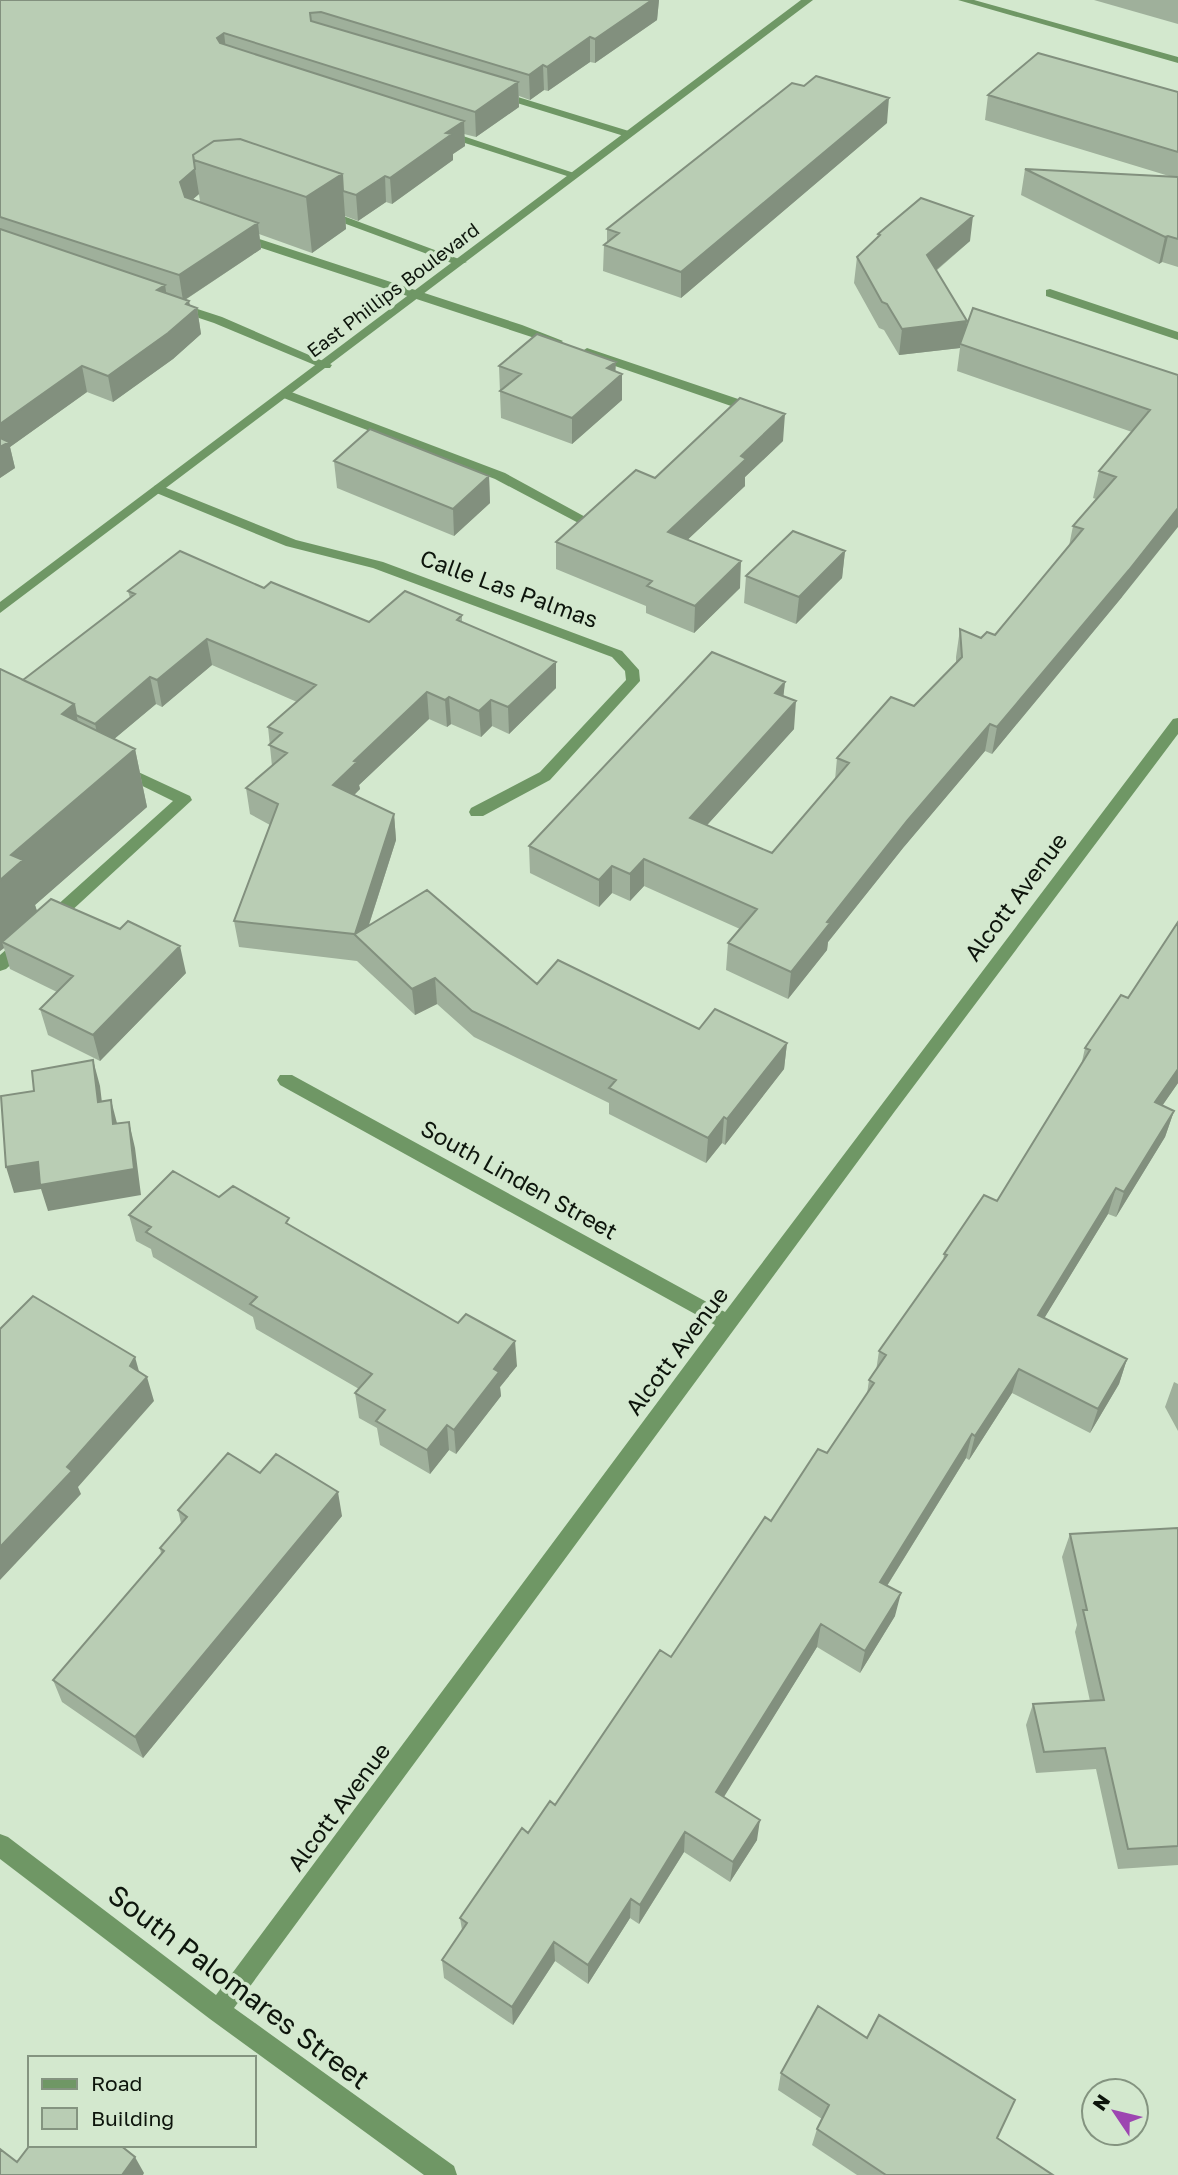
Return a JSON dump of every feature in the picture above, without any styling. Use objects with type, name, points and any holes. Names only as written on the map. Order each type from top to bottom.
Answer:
[{"type":"street","name":"East Phillips Boulevard","points":[[0,609],[808,0]]},
{"type":"street","points":[[963,0],[1178,60]]},
{"type":"street","points":[[484,89],[628,134]]},
{"type":"street","points":[[428,128],[574,176]]},
{"type":"street","points":[[307,207],[461,262]]},
{"type":"street","points":[[227,232],[344,272],[419,294],[739,404]]},
{"type":"street","points":[[1050,293],[1178,336]]},
{"type":"street","points":[[167,303],[218,320],[326,365]]},
{"type":"street","points":[[286,394],[500,476],[593,525]]},
{"type":"street","name":"Calle Las Palmas","points":[[159,489],[291,543],[378,565],[617,654],[632,670],[633,681],[545,776],[477,812]]},
{"type":"street","name":"Alcott Avenue","points":[[218,2011],[1178,723]]},
{"type":"street","points":[[0,965],[184,800],[111,764]]},
{"type":"street","name":"South Linden Street","points":[[286,1080],[729,1323]]},
{"type":"street","name":"South Palomares Street","points":[[0,1845],[218,2011],[445,2175]]},
{"type":"building","points":[[0,0],[652,0],[595,39],[590,37],[547,67],[543,65],[529,75],[321,12],[310,13],[311,21],[518,82],[475,112],[224,33],[217,38],[220,43],[464,121],[446,133],[452,134],[390,178],[385,176],[356,195],[343,191],[342,174],[240,139],[214,141],[193,155],[195,169],[180,182],[185,197],[258,223],[179,275],[0,217]]},
{"type":"building","points":[[1038,53],[1178,92],[1178,152],[988,95]]},
{"type":"building","points":[[816,76],[889,98],[681,272],[604,245],[619,233],[607,229],[792,83],[804,86]]},
{"type":"building","points":[[240,139],[342,174],[306,197],[194,160],[193,155],[214,141]]},
{"type":"building","points":[[1025,169],[1178,177],[1178,239],[1165,237]]},
{"type":"building","points":[[921,198],[973,216],[927,255],[967,321],[902,329],[887,304],[882,302],[857,257],[880,235],[878,234]]},
{"type":"building","points":[[0,229],[165,285],[157,290],[189,301],[186,304],[197,308],[168,333],[108,376],[82,366],[0,424]]},
{"type":"building","points":[[973,308],[1178,375],[1178,508],[1129,570],[997,727],[990,724],[907,821],[791,972],[728,943],[757,909],[644,859],[630,874],[612,866],[599,880],[529,846],[712,652],[785,682],[775,693],[796,701],[690,818],[772,853],[849,763],[837,758],[891,697],[914,706],[962,657],[960,629],[981,638],[987,632],[995,635],[1083,529],[1073,526],[1116,477],[1099,471],[1150,410],[960,344]]},
{"type":"building","points":[[537,334],[616,362],[607,368],[622,374],[572,418],[500,391],[521,374],[499,366]]},
{"type":"building","points":[[740,398],[785,414],[741,456],[746,459],[668,532],[741,561],[695,606],[647,586],[652,581],[556,542],[636,470],[655,478]]},
{"type":"building","points":[[370,429],[489,476],[453,509],[334,461]]},
{"type":"building","points":[[0,438],[9,442],[0,447]]},
{"type":"building","points":[[793,531],[845,551],[799,597],[746,576]]},
{"type":"building","points":[[180,551],[264,588],[271,582],[369,622],[405,591],[462,615],[457,620],[556,662],[508,707],[491,700],[479,711],[449,697],[445,700],[427,692],[354,761],[357,762],[333,785],[394,814],[355,934],[427,890],[537,984],[558,960],[699,1029],[715,1009],[787,1043],[727,1119],[724,1117],[708,1138],[609,1088],[616,1080],[472,1011],[435,978],[412,989],[354,934],[234,921],[278,804],[246,788],[287,753],[269,745],[282,733],[268,727],[316,685],[207,639],[157,680],[150,677],[95,724],[76,715],[74,704],[23,680],[135,594],[128,591]]},
{"type":"building","points":[[0,669],[74,704],[62,714],[135,749],[11,855],[23,860],[0,880]]},
{"type":"building","points":[[51,899],[120,929],[128,921],[180,946],[93,1035],[40,1009],[73,976],[2,942]]},
{"type":"building","points":[[1178,922],[1178,1069],[1155,1102],[1174,1111],[1124,1192],[1116,1188],[1038,1315],[1127,1359],[1098,1409],[1019,1369],[975,1436],[972,1434],[880,1582],[901,1593],[865,1651],[821,1624],[716,1792],[760,1820],[733,1862],[685,1832],[640,1905],[631,1899],[588,1965],[554,1942],[512,2007],[442,1960],[467,1923],[460,1918],[522,1828],[528,1833],[550,1801],[555,1805],[660,1650],[671,1657],[765,1517],[771,1521],[818,1449],[827,1453],[874,1383],[869,1380],[886,1355],[879,1351],[947,1255],[944,1254],[984,1195],[997,1201],[1090,1050],[1085,1048],[1121,995],[1128,998]]},
{"type":"building","points":[[93,1060],[98,1102],[111,1100],[113,1124],[129,1122],[134,1169],[40,1185],[38,1162],[6,1167],[1,1096],[34,1091],[32,1071]]},
{"type":"building","points":[[173,1171],[219,1197],[233,1186],[289,1218],[286,1223],[458,1323],[466,1314],[515,1341],[494,1369],[499,1372],[454,1430],[447,1425],[427,1450],[376,1421],[385,1410],[355,1393],[372,1374],[250,1304],[257,1297],[146,1232],[151,1227],[129,1215]]},
{"type":"building","points":[[33,1296],[135,1357],[130,1366],[147,1377],[67,1467],[72,1471],[0,1547],[0,1329]]},
{"type":"building","points":[[228,1453],[260,1473],[276,1454],[338,1492],[135,1737],[53,1680],[164,1551],[160,1548],[187,1517],[178,1510]]},
{"type":"building","points":[[1178,1528],[1178,1846],[1128,1849],[1105,1748],[1044,1752],[1033,1704],[1104,1700],[1083,1610],[1087,1610],[1070,1534]]},
{"type":"building","points":[[818,2006],[867,2038],[879,2015],[1015,2100],[997,2138],[1053,2175],[886,2175],[817,2129],[829,2105],[781,2073]]},
{"type":"building","points":[[28,2147],[122,2147],[135,2157],[122,2175],[0,2175],[0,2149],[17,2162]]}]
